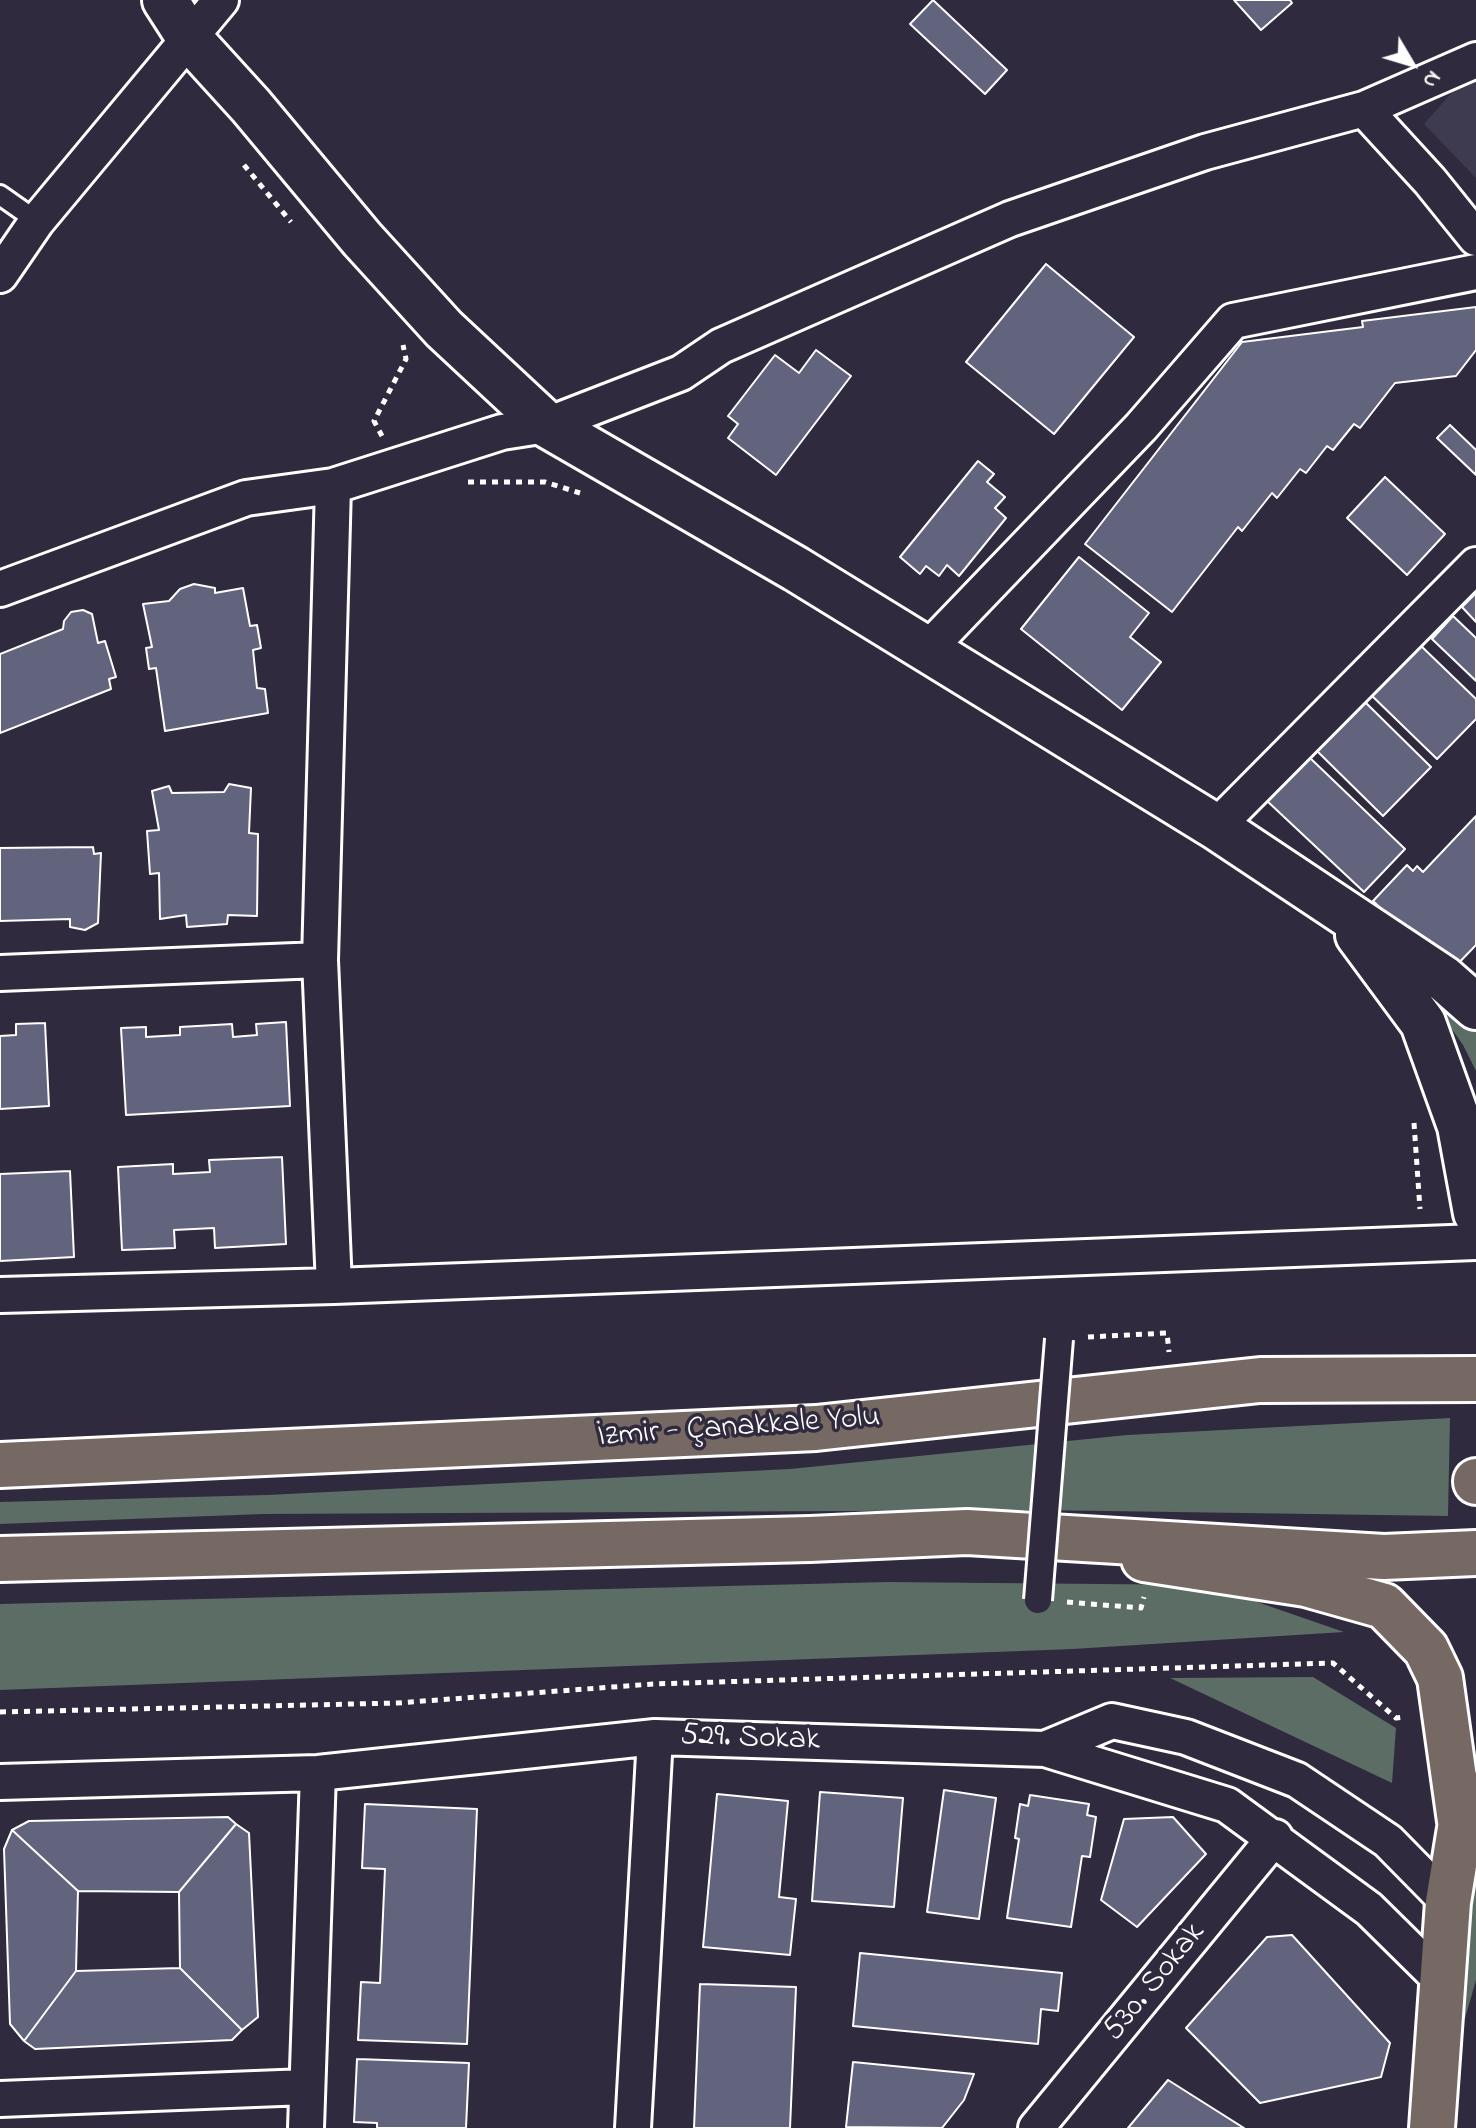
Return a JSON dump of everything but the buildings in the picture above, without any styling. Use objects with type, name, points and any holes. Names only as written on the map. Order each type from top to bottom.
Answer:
[{"type":"main road","points":[[165,0],[190,39],[444,329],[547,425],[744,538],[925,652],[1216,827],[1473,998]]},
{"type":"main road","points":[[1216,827],[1363,938],[1423,1023],[1460,1126],[1476,1213]]},
{"type":"main road","name":"İzmir - Çanakkale Yolu","points":[[0,1465],[816,1428],[1260,1380],[1476,1379]]},
{"type":"main road","points":[[967,1532],[1306,1584],[1384,1606],[1426,1649],[1440,1678],[1460,1821]]},
{"type":"main road","points":[[0,1559],[810,1539],[967,1532],[1384,1557],[1476,1553]]},
{"type":"main road","points":[[1432,2128],[1448,1902],[1476,1737]]},
{"type":"street","points":[[0,275],[37,221],[221,0]]},
{"type":"street","points":[[0,589],[246,498],[333,486],[502,432],[547,425],[681,373],[721,346],[1010,219],[1205,152],[1364,109],[1476,60]]},
{"type":"street","points":[[1364,109],[1430,181],[1476,238]]},
{"type":"street","points":[[925,652],[1141,427],[1233,321],[1476,272]]},
{"type":"street","points":[[333,486],[320,960],[334,1286]]},
{"type":"street","points":[[1216,827],[1476,565]]},
{"type":"street","points":[[0,973],[320,960]]},
{"type":"street","points":[[0,1295],[334,1286],[1476,1242]]},
{"type":"street","points":[[1038,1600],[1059,1339]]},
{"type":"street","points":[[1045,1749],[1112,1721],[1186,1737],[1297,1780],[1388,1841],[1448,1902]]},
{"type":"street","points":[[0,1782],[318,1773],[655,1737]]},
{"type":"street","name":"529. Sokak","points":[[633,2128],[655,1737],[1045,1749]]},
{"type":"street","points":[[1045,1749],[1227,1805],[1275,1837],[1369,1909],[1443,1982]]},
{"type":"street","points":[[306,2128],[318,1773]]},
{"type":"street","name":"530. Sokak","points":[[1036,2128],[1275,1837]]},
{"type":"street","points":[[0,2099],[306,2087]]},
{"type":"lane","points":[[0,195],[37,221]]},
{"type":"path","points":[[240,159],[298,230]]},
{"type":"path","points":[[381,436],[374,421],[406,359],[403,345],[392,333]]},
{"type":"path","points":[[466,482],[545,482],[585,494]]},
{"type":"path","points":[[1414,1121],[1423,1244]]},
{"type":"path","points":[[1059,1339],[1167,1333]]},
{"type":"path","points":[[1038,1600],[1141,1608]]},
{"type":"path","points":[[0,1712],[397,1703],[653,1684],[1333,1663],[1396,1718]]},
{"type":"shaded area","points":[[1476,75],[1476,178],[1424,124],[1463,80]]},
{"type":"green space","points":[[1417,980],[1476,1024],[1476,1071],[1463,1045]]},
{"type":"green space","points":[[1450,1418],[1448,1516],[1037,1510],[263,1514],[0,1524],[0,1502],[267,1495],[790,1469],[1127,1435]]},
{"type":"green space","points":[[887,1582],[1208,1585],[1344,1632],[1073,1649],[0,1690],[0,1604]]},
{"type":"green space","points":[[1313,1677],[1396,1728],[1392,1783],[1170,1678]]},
{"type":"green space","points":[[1476,1858],[1476,1980],[1456,2050]]}]
